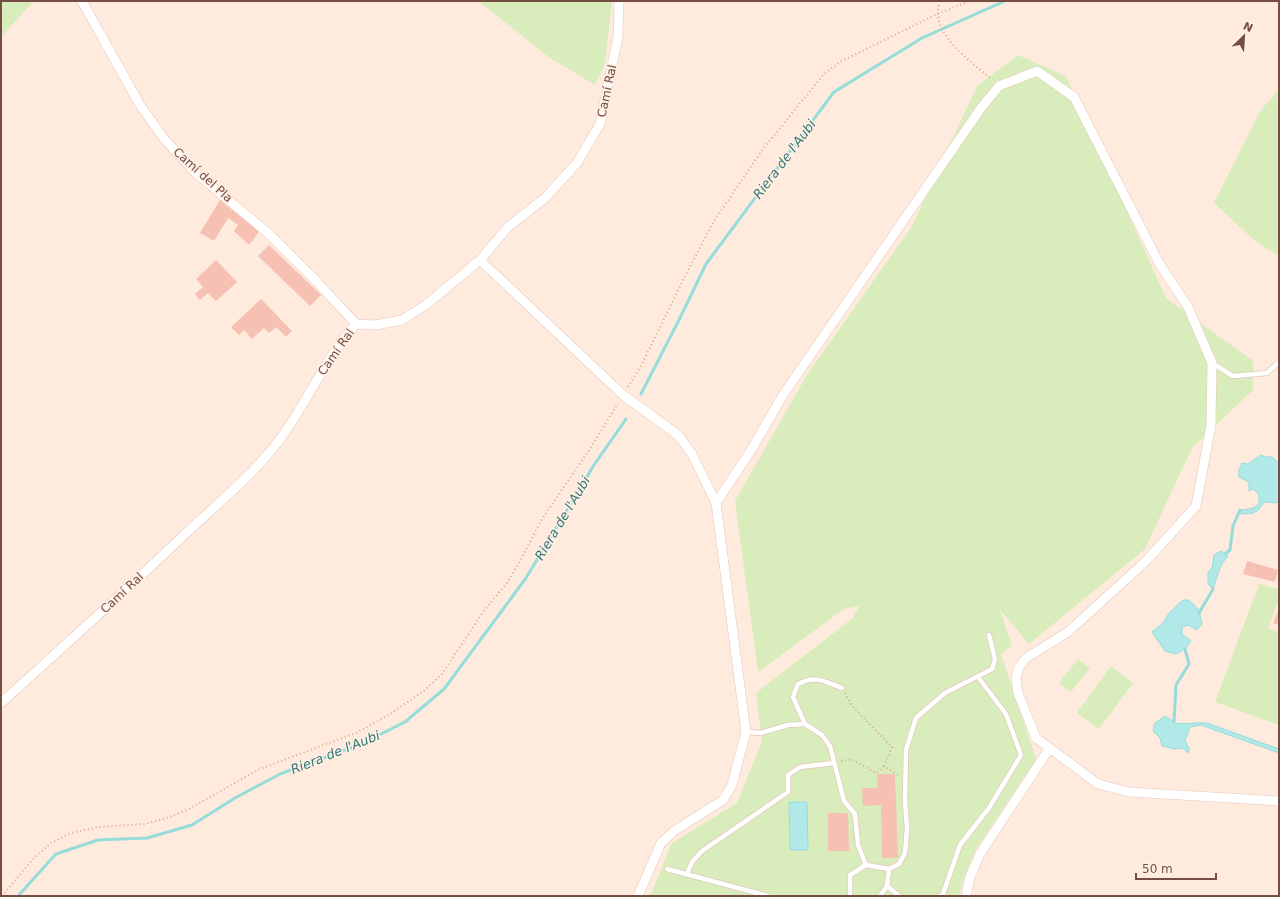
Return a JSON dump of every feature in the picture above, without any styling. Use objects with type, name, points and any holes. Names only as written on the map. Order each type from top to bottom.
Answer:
[{"type":"street","name":"Camí del Pla","points":[[82,1],[140,105],[165,140],[196,173],[268,233],[356,324]]},
{"type":"street","name":"Camí Ral","points":[[1,703],[114,601],[239,484],[280,438],[318,376],[346,335],[356,324],[376,325],[402,320],[427,304],[480,260],[508,227],[545,198],[577,163],[600,124],[618,37],[619,1]]},
{"type":"street","points":[[716,503],[750,452],[783,395],[998,86],[1037,71],[1074,97],[1159,263],[1188,307],[1212,363],[1211,425],[1196,506],[1146,561],[1068,632],[1026,658],[1019,667],[1016,678],[1018,693],[1036,738],[1098,784],[1123,791],[1279,801]]},
{"type":"street","points":[[480,260],[623,395],[678,435],[692,454],[716,503],[746,732],[732,785],[723,800],[674,831],[661,843],[638,896]]},
{"type":"street","points":[[966,896],[970,877],[980,854],[1049,749]]},
{"type":"lane","points":[[1212,363],[1233,376],[1267,373],[1279,362]]},
{"type":"lane","points":[[850,896],[850,875],[866,865],[889,869],[899,864],[905,853],[907,829],[904,779],[906,750],[916,718],[944,693],[992,669],[995,658],[989,636]]},
{"type":"lane","points":[[940,896],[943,894],[960,845],[990,808],[1021,755],[1006,714],[978,677]]},
{"type":"lane","points":[[842,688],[826,682],[809,679],[798,684],[793,697],[805,724],[822,735],[830,746],[844,801],[855,814],[858,845],[866,865]]},
{"type":"lane","points":[[746,732],[761,733],[788,725],[805,724]]},
{"type":"lane","points":[[687,874],[692,862],[702,851],[788,792],[788,775],[800,767],[834,763]]},
{"type":"lane","points":[[667,868],[768,896]]},
{"type":"lane","points":[[880,896],[887,886],[889,869]]},
{"type":"lane","points":[[887,886],[899,896]]},
{"type":"path","points":[[939,1],[937,14],[941,29],[953,45],[998,86]]},
{"type":"path","points":[[2,896],[33,859],[51,843],[71,833],[98,827],[144,824],[164,819],[187,810],[260,769],[358,732],[387,716],[425,690],[442,674],[483,612],[507,583],[542,520],[592,446],[641,366],[714,221],[763,149],[824,74],[840,62],[937,14],[970,1]]},
{"type":"path","points":[[834,763],[852,759],[876,773],[884,766],[892,747],[852,706],[842,688]]},
{"type":"path","points":[[884,766],[904,779]]},
{"type":"green space","points":[[1,1],[34,1],[1,37]]},
{"type":"green space","points":[[478,1],[612,1],[605,63],[595,85],[550,58]]},
{"type":"green space","points":[[1018,55],[1066,76],[1166,298],[1253,361],[1253,390],[1192,448],[1145,549],[1029,644],[1000,610],[1012,646],[1001,654],[1036,759],[976,849],[964,877],[959,896],[650,896],[672,843],[737,803],[762,741],[756,693],[853,618],[859,606],[844,609],[758,672],[735,501],[807,375],[912,226],[977,86]]},
{"type":"green space","points":[[1279,89],[1279,256],[1255,241],[1214,203],[1261,110]]},
{"type":"green space","points":[[1259,584],[1279,589],[1279,599],[1268,628],[1279,632],[1279,725],[1215,702]]},
{"type":"green space","points":[[1078,659],[1090,668],[1071,692],[1059,683]]},
{"type":"green space","points":[[1111,666],[1133,683],[1099,729],[1077,713]]},
{"type":"water","points":[[1261,455],[1272,457],[1279,463],[1279,503],[1264,502],[1257,511],[1249,514],[1241,514],[1240,510],[1249,509],[1258,505],[1259,498],[1258,493],[1253,489],[1249,491],[1249,482],[1239,477],[1239,470],[1242,463],[1248,464]]},
{"type":"water","points":[[1221,551],[1228,556],[1221,565],[1213,589],[1208,584],[1208,572],[1212,568],[1214,555]]},
{"type":"water","points":[[1183,600],[1189,600],[1199,610],[1202,624],[1197,630],[1188,625],[1182,627],[1182,634],[1191,641],[1185,649],[1176,654],[1165,651],[1152,632],[1164,622],[1169,613]]},
{"type":"water","points":[[1165,716],[1178,724],[1207,723],[1279,749],[1279,753],[1201,725],[1190,727],[1185,740],[1189,753],[1182,748],[1175,749],[1162,746],[1160,738],[1153,731],[1155,723]]},
{"type":"water","points":[[789,802],[807,802],[808,850],[790,850]]},
{"type":"building","points":[[220,200],[259,232],[249,245],[234,231],[238,225],[228,218],[214,241],[200,233]]},
{"type":"building","points":[[269,245],[321,295],[310,306],[258,256]]},
{"type":"building","points":[[216,260],[237,282],[216,301],[208,293],[200,300],[195,294],[203,287],[196,279]]},
{"type":"building","points":[[261,299],[292,331],[286,337],[276,327],[269,333],[264,328],[252,339],[244,330],[239,335],[231,327]]},
{"type":"building","points":[[1247,561],[1278,570],[1275,582],[1243,574]]},
{"type":"building","points":[[1279,609],[1279,625],[1273,623]]},
{"type":"building","points":[[877,774],[895,774],[898,858],[882,858],[881,805],[863,806],[862,788],[878,788]]},
{"type":"building","points":[[828,813],[848,813],[849,851],[828,851]]},
{"type":"waterway","name":"Riera de l'Aubi","points":[[641,394],[706,264],[834,92],[922,38],[1005,1]]},
{"type":"waterway","name":"Riera de l'Aubi","points":[[18,896],[56,854],[98,840],[147,838],[192,825],[235,798],[280,774],[359,745],[405,722],[444,689],[526,578],[594,465],[626,419]]},
{"type":"waterway","points":[[1225,554],[1230,550],[1233,526],[1240,510]]},
{"type":"waterway","points":[[1199,613],[1213,589]]},
{"type":"waterway","points":[[1174,721],[1176,685],[1189,664],[1185,649]]}]
